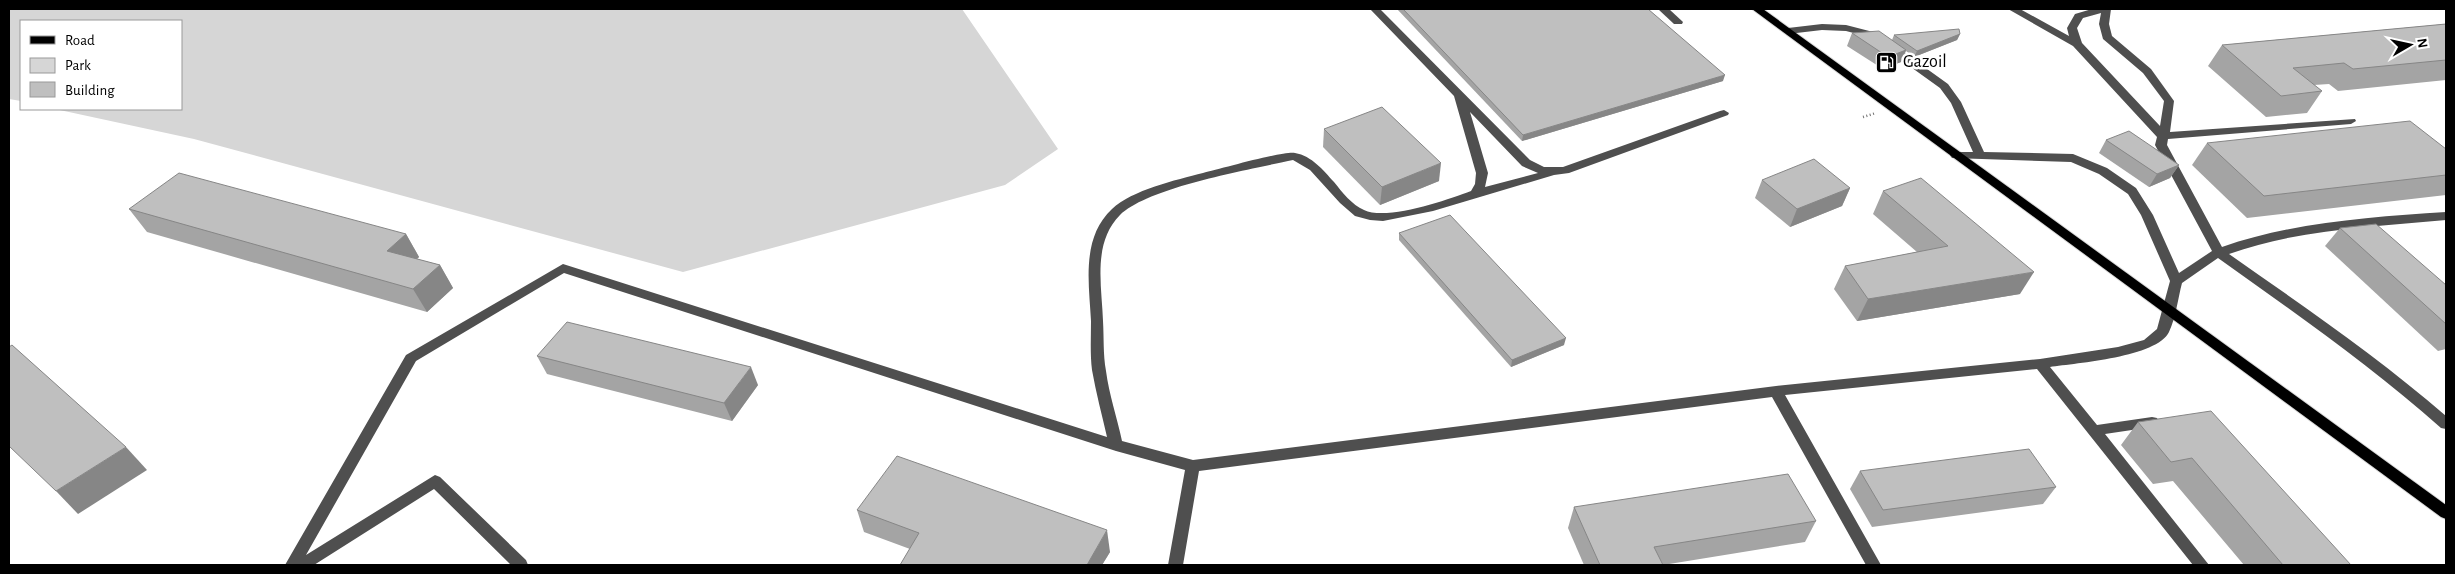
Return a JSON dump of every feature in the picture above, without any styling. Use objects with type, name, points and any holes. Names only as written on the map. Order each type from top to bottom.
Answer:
[{"type":"main road","points":[[1760,9],[2169,312],[2446,513]]},
{"type":"street","points":[[1375,9],[1526,163],[1533,168],[1557,171]]},
{"type":"street","points":[[1663,9],[1678,22]]},
{"type":"street","points":[[2012,9],[2077,44],[2163,136]]},
{"type":"street","points":[[2077,44],[2072,28],[2080,16],[2102,9]]},
{"type":"street","points":[[2106,9],[2104,24],[2108,37],[2147,71],[2169,101],[2167,122],[2161,145],[2219,253],[2323,326],[2408,391],[2446,424]]},
{"type":"street","points":[[1788,31],[1846,28],[1873,35],[1944,86],[1956,102],[1980,155]]},
{"type":"street","points":[[1459,94],[1482,173],[1481,184],[1475,194]]},
{"type":"street","points":[[1116,445],[1099,370],[1094,265],[1097,246],[1106,225],[1116,211],[1131,200],[1167,188],[1293,156],[1303,159],[1313,166],[1348,205],[1360,214],[1370,216],[1395,215],[1557,171],[1724,113]]},
{"type":"street","points":[[2163,136],[2351,121]]},
{"type":"street","points":[[292,565],[411,358],[563,268],[1116,445],[1193,466],[1776,391],[2040,364],[2118,352],[2148,344],[2163,331],[2176,280],[2147,215],[2132,191],[2103,170],[2073,158],[1956,155]]},
{"type":"street","points":[[2176,280],[2219,253],[2251,242],[2311,230],[2446,216]]},
{"type":"street","points":[[2040,364],[2092,431],[2202,565]]},
{"type":"street","points":[[1776,391],[1874,565]]},
{"type":"street","points":[[2092,431],[2168,419]]},
{"type":"street","points":[[1175,565],[1193,466]]},
{"type":"street","points":[[302,565],[435,481],[521,565]]},
{"type":"green space","points":[[9,9],[962,9],[1058,149],[1005,185],[683,272],[194,139],[60,110],[182,110],[182,20],[20,20],[20,101],[9,99]]},
{"type":"building","points":[[1403,9],[1648,9],[1725,75],[1523,135]]},
{"type":"building","points":[[2446,24],[2446,60],[2353,69],[2344,63],[2293,68],[2322,91],[2281,96],[2222,45]]},
{"type":"building","points":[[1959,29],[1960,34],[1917,51],[1894,35]]},
{"type":"building","points":[[1879,31],[1906,50],[1888,57],[1852,33]]},
{"type":"building","points":[[1382,107],[1441,163],[1382,187],[1324,129]]},
{"type":"building","points":[[2410,121],[2446,149],[2446,175],[2264,196],[2207,143]]},
{"type":"building","points":[[2129,131],[2179,165],[2157,174],[2106,140]]},
{"type":"building","points":[[1814,159],[1850,188],[1797,209],[1762,180]]},
{"type":"building","points":[[179,173],[406,234],[387,251],[440,265],[413,289],[129,209]]},
{"type":"building","points":[[1921,178],[2034,272],[1868,299],[1845,266],[1948,246],[1883,191]]},
{"type":"building","points":[[1450,215],[1566,338],[1512,360],[1399,233]]},
{"type":"building","points":[[2376,224],[2446,285],[2446,324],[2340,228]]},
{"type":"building","points":[[567,322],[751,367],[724,403],[537,356]]},
{"type":"building","points":[[12,345],[126,447],[56,491],[9,446],[9,347]]},
{"type":"building","points":[[2211,411],[2351,565],[2283,565],[2192,458],[2171,462],[2138,422]]},
{"type":"building","points":[[2029,449],[2056,487],[1883,510],[1860,471]]},
{"type":"building","points":[[897,456],[1107,530],[1087,565],[900,565],[919,533],[857,510]]},
{"type":"building","points":[[1788,474],[1816,521],[1654,547],[1663,565],[1600,565],[1574,507]]},
{"type":"place","name":"Gazoil","points":[[1887,62]]}]
